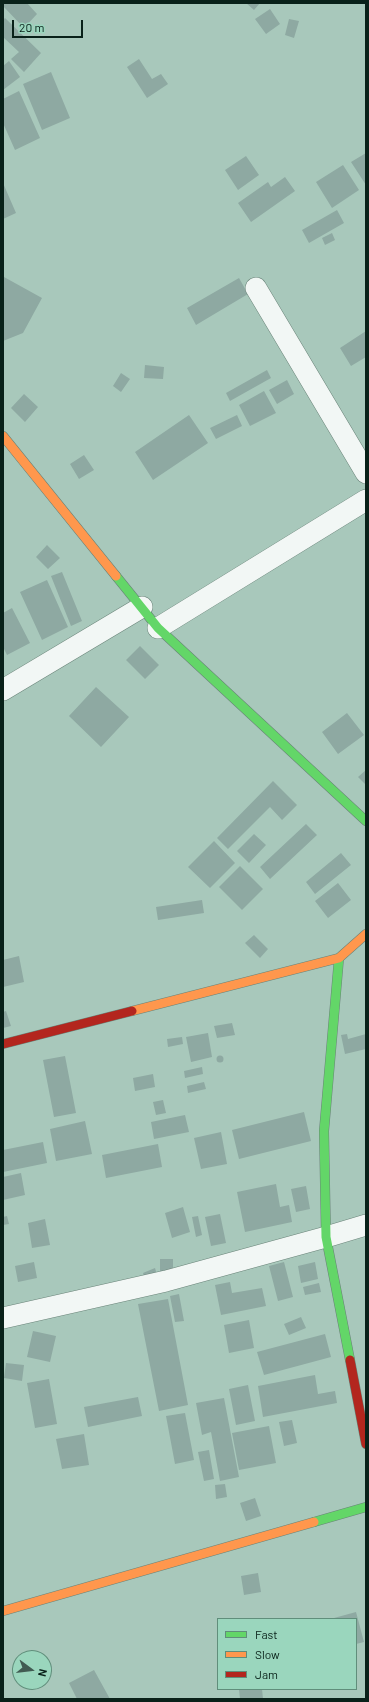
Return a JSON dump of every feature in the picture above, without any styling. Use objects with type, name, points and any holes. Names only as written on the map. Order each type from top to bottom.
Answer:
[{"type":"street","points":[[256,288],[366,473]]},
{"type":"street","points":[[3,436],[158,628],[366,821]]},
{"type":"street","points":[[158,628],[366,500]]},
{"type":"street","points":[[3,690],[142,607]]},
{"type":"street","points":[[3,1044],[340,958],[366,934]]},
{"type":"street","points":[[340,958],[324,1131],[326,1237],[366,1444]]},
{"type":"street","points":[[3,1318],[166,1281],[366,1225]]},
{"type":"street","points":[[3,1611],[366,1507]]},
{"type":"building","points":[[3,3],[27,3],[37,14],[24,28],[3,6]]},
{"type":"building","points":[[246,3],[260,3],[254,10]]},
{"type":"building","points":[[270,9],[280,24],[266,34],[255,19]]},
{"type":"building","points":[[5,18],[41,53],[24,72],[11,59],[19,52],[3,37],[3,20]]},
{"type":"building","points":[[289,19],[299,21],[294,38],[285,35]]},
{"type":"building","points":[[139,59],[152,79],[161,74],[168,84],[147,98],[127,67]]},
{"type":"building","points":[[9,61],[20,77],[3,90],[3,66]]},
{"type":"building","points":[[51,72],[70,118],[42,130],[23,84]]},
{"type":"building","points":[[19,91],[40,138],[15,150],[3,123],[3,99]]},
{"type":"building","points":[[366,153],[366,185],[351,162]]},
{"type":"building","points":[[246,156],[259,175],[238,190],[225,170]]},
{"type":"building","points":[[343,165],[359,190],[332,208],[316,182]]},
{"type":"building","points":[[285,177],[295,191],[251,222],[238,203],[268,182],[271,187]]},
{"type":"building","points":[[3,183],[16,213],[3,219]]},
{"type":"building","points":[[337,210],[344,223],[309,243],[302,230]]},
{"type":"building","points":[[332,233],[335,240],[325,245],[322,238]]},
{"type":"building","points":[[4,277],[42,298],[23,333],[3,341]]},
{"type":"building","points":[[239,278],[248,294],[196,325],[187,308]]},
{"type":"building","points":[[366,331],[366,357],[351,366],[340,348]]},
{"type":"building","points":[[145,365],[164,367],[163,379],[144,378]]},
{"type":"building","points":[[267,370],[271,378],[230,401],[226,393]]},
{"type":"building","points":[[121,373],[130,379],[121,392],[113,386]]},
{"type":"building","points":[[287,380],[294,394],[277,404],[269,390]]},
{"type":"building","points":[[264,391],[276,413],[250,426],[239,405]]},
{"type":"building","points":[[24,394],[38,407],[25,422],[11,408]]},
{"type":"building","points":[[189,415],[208,443],[153,480],[135,452]]},
{"type":"building","points":[[237,415],[242,426],[216,439],[210,428]]},
{"type":"building","points":[[84,455],[94,470],[79,479],[70,464]]},
{"type":"building","points":[[47,545],[60,558],[48,569],[36,557]]},
{"type":"building","points":[[62,572],[82,621],[71,626],[51,576]]},
{"type":"building","points":[[47,580],[68,627],[42,640],[20,592]]},
{"type":"building","points":[[12,608],[30,643],[7,655],[3,647],[3,613]]},
{"type":"building","points":[[140,646],[159,665],[145,679],[126,660]]},
{"type":"building","points":[[96,687],[129,717],[101,747],[69,716]]},
{"type":"building","points":[[347,713],[364,735],[338,754],[322,732]]},
{"type":"building","points":[[366,770],[366,785],[358,777]]},
{"type":"building","points":[[273,781],[297,805],[282,820],[270,807],[228,849],[217,838]]},
{"type":"building","points":[[306,824],[317,835],[270,879],[260,867]]},
{"type":"building","points":[[254,834],[266,845],[249,863],[237,851]]},
{"type":"building","points":[[214,841],[235,863],[210,888],[188,867]]},
{"type":"building","points":[[341,853],[351,865],[315,894],[306,882]]},
{"type":"building","points":[[240,866],[263,889],[242,910],[219,887]]},
{"type":"building","points":[[338,883],[351,900],[328,918],[315,901]]},
{"type":"building","points":[[202,900],[204,913],[158,920],[156,907]]},
{"type":"building","points":[[254,935],[268,949],[260,958],[245,943]]},
{"type":"building","points":[[19,956],[24,982],[3,987],[3,960]]},
{"type":"building","points":[[6,1011],[11,1026],[3,1028],[3,1012]]},
{"type":"building","points":[[232,1023],[235,1035],[217,1038],[214,1026]]},
{"type":"building","points":[[208,1033],[212,1057],[191,1062],[186,1037]]},
{"type":"building","points":[[347,1034],[348,1039],[366,1034],[366,1049],[345,1054],[341,1035]]},
{"type":"building","points":[[182,1037],[183,1044],[168,1047],[167,1039]]},
{"type":"building","points":[[220,1055],[223,1056],[223,1062],[220,1063],[217,1062],[216,1059],[217,1056]]},
{"type":"building","points":[[65,1056],[76,1113],[54,1117],[43,1060]]},
{"type":"building","points":[[202,1067],[203,1074],[185,1078],[184,1071]]},
{"type":"building","points":[[153,1074],[155,1087],[135,1091],[133,1078]]},
{"type":"building","points":[[204,1082],[206,1089],[188,1093],[187,1086]]},
{"type":"building","points":[[163,1100],[166,1113],[156,1115],[153,1102]]},
{"type":"building","points":[[304,1112],[311,1141],[239,1159],[232,1130]]},
{"type":"building","points":[[185,1115],[189,1132],[154,1139],[151,1122]]},
{"type":"building","points":[[85,1121],[92,1154],[56,1161],[50,1129]]},
{"type":"building","points":[[221,1132],[227,1164],[201,1169],[194,1138]]},
{"type":"building","points":[[43,1142],[47,1163],[3,1172],[3,1150]]},
{"type":"building","points":[[158,1144],[162,1167],[106,1178],[102,1155]]},
{"type":"building","points":[[21,1173],[25,1195],[3,1200],[3,1177]]},
{"type":"building","points":[[276,1184],[280,1207],[289,1205],[292,1222],[245,1232],[237,1192]]},
{"type":"building","points":[[306,1186],[310,1209],[296,1212],[291,1189]]},
{"type":"building","points":[[183,1207],[190,1232],[172,1238],[165,1213]]},
{"type":"building","points":[[220,1214],[226,1243],[211,1246],[205,1217]]},
{"type":"building","points":[[7,1216],[9,1224],[3,1225],[3,1217]]},
{"type":"building","points":[[198,1216],[202,1235],[196,1237],[192,1217]]},
{"type":"building","points":[[45,1219],[50,1245],[32,1248],[28,1223]]},
{"type":"building","points":[[160,1259],[173,1259],[173,1271],[160,1271]]},
{"type":"building","points":[[34,1262],[37,1278],[18,1282],[15,1266]]},
{"type":"building","points":[[284,1262],[293,1297],[278,1301],[269,1266]]},
{"type":"building","points":[[315,1262],[318,1279],[301,1283],[298,1266]]},
{"type":"building","points":[[155,1268],[157,1275],[145,1279],[143,1273]]},
{"type":"building","points":[[230,1282],[232,1293],[262,1288],[266,1306],[221,1315],[215,1285]]},
{"type":"building","points":[[319,1283],[321,1292],[305,1295],[303,1287]]},
{"type":"building","points":[[179,1294],[184,1321],[175,1322],[170,1296]]},
{"type":"building","points":[[168,1299],[188,1405],[159,1411],[138,1304]]},
{"type":"building","points":[[301,1317],[306,1328],[289,1335],[284,1324]]},
{"type":"building","points":[[249,1320],[254,1348],[229,1353],[224,1325]]},
{"type":"building","points":[[33,1331],[56,1336],[50,1362],[27,1357]]},
{"type":"building","points":[[325,1334],[331,1357],[264,1375],[257,1352]]},
{"type":"building","points":[[6,1363],[24,1365],[22,1381],[4,1378]]},
{"type":"building","points":[[315,1375],[318,1394],[335,1391],[337,1403],[263,1417],[258,1386]]},
{"type":"building","points":[[49,1379],[57,1424],[35,1428],[27,1383]]},
{"type":"building","points":[[248,1385],[255,1421],[236,1425],[229,1389]]},
{"type":"building","points":[[138,1397],[142,1416],[88,1427],[84,1407]]},
{"type":"building","points":[[224,1398],[239,1477],[220,1481],[211,1432],[202,1435],[196,1403]]},
{"type":"building","points":[[185,1413],[194,1460],[175,1464],[166,1416]]},
{"type":"building","points":[[292,1420],[297,1443],[284,1446],[279,1422]]},
{"type":"building","points":[[269,1426],[276,1463],[239,1470],[232,1433]]},
{"type":"building","points":[[84,1434],[89,1465],[62,1469],[56,1439]]},
{"type":"building","points":[[209,1450],[214,1479],[204,1481],[198,1452]]},
{"type":"building","points":[[225,1484],[227,1497],[216,1499],[215,1485]]},
{"type":"building","points":[[255,1498],[261,1516],[246,1521],[240,1503]]},
{"type":"building","points":[[258,1573],[261,1592],[244,1595],[241,1576]]},
{"type":"building","points":[[356,1612],[364,1642],[357,1644],[357,1618],[334,1618]]},
{"type":"building","points":[[94,1670],[110,1699],[77,1699],[69,1683]]},
{"type":"building","points":[[239,1690],[262,1690],[263,1699],[240,1699]]},
{"type":"traffic: fast","points":[[116,576],[158,628],[366,821]]},
{"type":"traffic: fast","points":[[339,958],[324,1131],[326,1237],[350,1360]]},
{"type":"traffic: fast","points":[[314,1522],[366,1507]]},
{"type":"traffic: slow","points":[[3,436],[116,576]]},
{"type":"traffic: slow","points":[[132,1011],[339,958],[366,934]]},
{"type":"traffic: slow","points":[[3,1611],[314,1522]]},
{"type":"traffic: jam","points":[[3,1044],[132,1011]]},
{"type":"traffic: jam","points":[[350,1360],[366,1444]]}]
